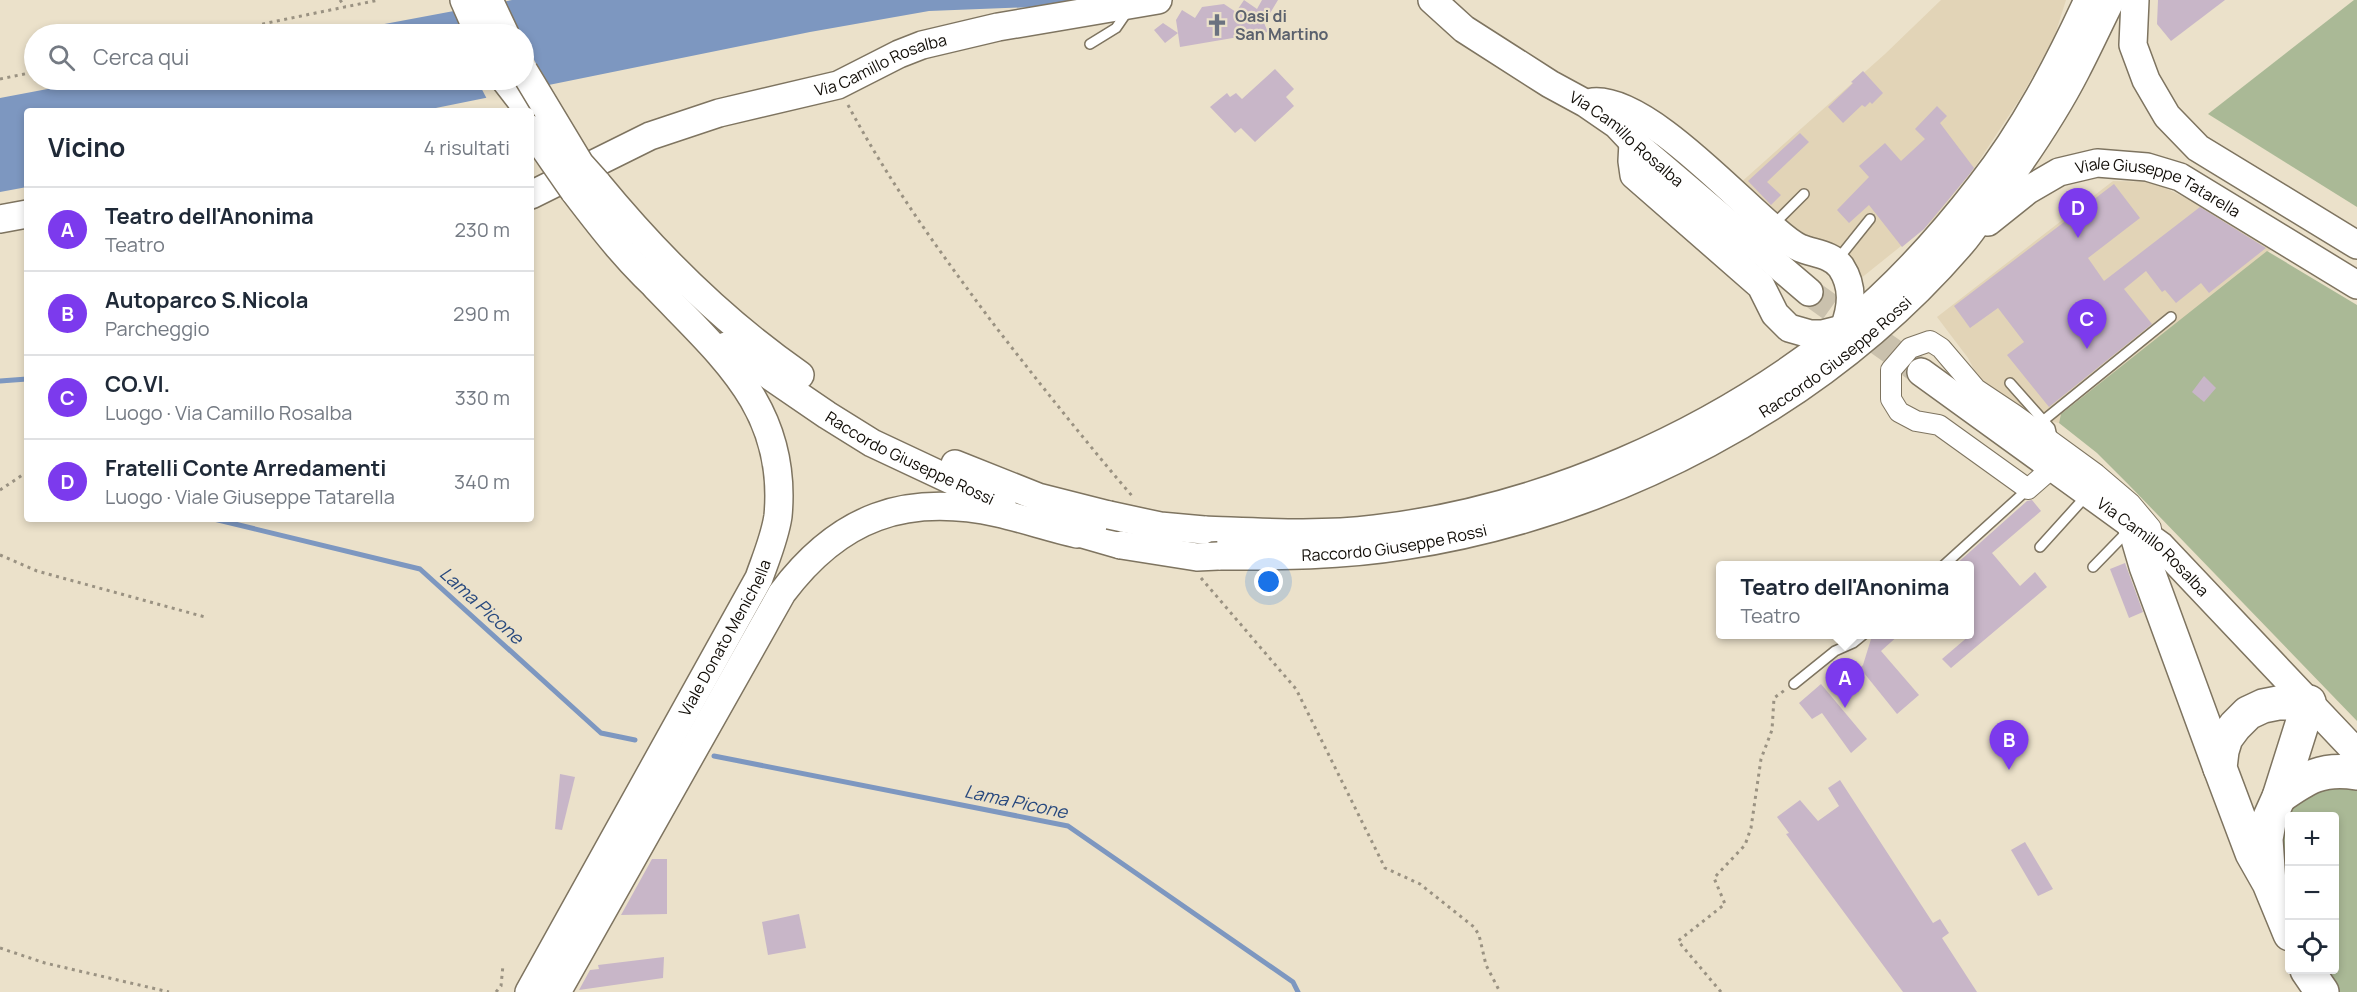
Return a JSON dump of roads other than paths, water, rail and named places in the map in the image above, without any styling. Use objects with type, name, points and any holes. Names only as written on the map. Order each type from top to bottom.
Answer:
[{"type":"highway","points":[[2134,525],[2146,566],[2252,853],[2269,883],[2285,924]]},
{"type":"highway","points":[[2220,768],[2226,738],[2248,713],[2263,706],[2278,703],[2309,702],[2270,817],[2266,839],[2269,883]]},
{"type":"highway","points":[[2278,797],[2305,779],[2322,772],[2357,773]]},
{"type":"highway","points":[[2310,974],[2322,992]]},
{"type":"main road","points":[[464,0],[475,24]]},
{"type":"main road","points":[[489,0],[500,24]]},
{"type":"main road","name":"Via Camillo Rosalba","points":[[534,193],[609,155],[686,122],[838,85],[922,45],[998,27],[1158,0]]},
{"type":"main road","name":"Via Camillo Rosalba","points":[[1432,0],[1464,29],[1617,125],[1633,142],[1809,292]]},
{"type":"main road","points":[[534,132],[716,309],[779,360],[857,412],[905,440],[966,469],[1038,497],[1109,516],[1160,526],[1204,530],[1328,533],[1404,525],[1449,517],[1501,504],[1562,484],[1643,451],[1708,420],[1758,390],[1844,328],[1880,297],[1922,254],[1982,184],[2046,85],[2088,0]]},
{"type":"main road","name":"Raccordo Giuseppe Rossi","points":[[585,181],[600,225],[656,287],[720,342],[872,443],[976,492],[1077,534],[1121,545],[1197,556],[1334,554],[1402,546],[1468,534],[1516,521],[1588,497],[1646,474],[1704,446],[1761,414],[1823,371],[1873,332],[1961,243],[2039,134],[2075,73],[2111,0]]},
{"type":"main road","points":[[2135,0],[2133,45],[2146,80],[2167,116],[2198,148],[2357,245]]},
{"type":"main road","points":[[534,89],[585,181]]},
{"type":"main road","points":[[508,90],[518,108]]},
{"type":"main road","points":[[511,90],[527,108]]},
{"type":"main road","points":[[1585,103],[1597,101],[1626,108],[1670,137],[1772,227],[1801,248],[1836,261],[1848,280],[1851,295],[1850,311],[1844,328]]},
{"type":"main road","points":[[534,117],[585,181]]},
{"type":"main road","points":[[1633,142],[1634,175],[1761,286],[1781,321],[1789,328],[1810,334],[1822,334],[1844,328]]},
{"type":"main road","name":"Viale Giuseppe Tatarella","points":[[1961,243],[2028,190],[2060,172],[2097,163],[2146,166],[2180,177],[2357,285]]},
{"type":"main road","points":[[0,219],[24,215]]},
{"type":"main road","name":"Viale Donato Menichella","points":[[529,992],[759,578],[771,544],[778,506],[774,447],[764,417],[738,375],[656,287]]},
{"type":"main road","name":"Via Camillo Rosalba","points":[[1921,372],[2053,456],[2089,493],[2161,546],[2357,753]]},
{"type":"main road","name":"Viale Donato Menichella","points":[[557,992],[782,593],[795,575],[826,544],[849,528],[868,519],[898,510],[925,506],[968,508],[999,513],[1077,534]]},
{"type":"main road","points":[[1334,554],[1404,525],[1468,534]]},
{"type":"street","points":[[2053,456],[2028,489],[1939,425],[1916,420],[1899,412],[1891,399],[1891,370],[1910,348],[1930,341],[1941,348],[1976,389],[2053,456],[2130,503],[2148,522],[2161,546]]},
{"type":"lane","points":[[1090,44],[1116,28],[1132,5]]},
{"type":"lane","points":[[1772,227],[1804,194]]},
{"type":"lane","points":[[1836,261],[1870,219]]},
{"type":"lane","points":[[2044,420],[2171,317]]},
{"type":"lane","points":[[2010,382],[2050,428],[2053,456]]},
{"type":"lane","points":[[1949,561],[2028,489]]},
{"type":"lane","points":[[2040,547],[2089,493]]},
{"type":"lane","points":[[2093,567],[2134,525]]},
{"type":"lane","points":[[1794,684],[1835,651],[1857,639]]},
{"type":"water","points":[[512,0],[1093,0],[1058,6],[929,11],[810,32],[534,88],[534,24],[384,24]]},
{"type":"water","points":[[42,90],[524,90],[436,108],[24,108],[24,188],[0,192],[0,98]]},
{"type":"waterway","name":"Lama Picone","points":[[0,381],[24,379]]},
{"type":"waterway","name":"Lama Picone","points":[[226,522],[420,569],[601,733],[635,740]]},
{"type":"waterway","name":"Lama Picone","points":[[714,756],[1068,826],[1293,982],[1298,992]]},
{"type":"tunnel","points":[[1809,292],[1921,372]]},
{"type":"place","name":"Oasi di San Martino","points":[[1217,25]]},
{"type":"place","name":"Fratelli Conte Arredamenti","points":[[2078,238]]},
{"type":"place","name":"CO.VI.","points":[[2087,349]]},
{"type":"place","name":"Teatro dell'Anonima","points":[[1845,708]]},
{"type":"place","name":"Autoparco S.Nicola","points":[[2009,770]]}]
